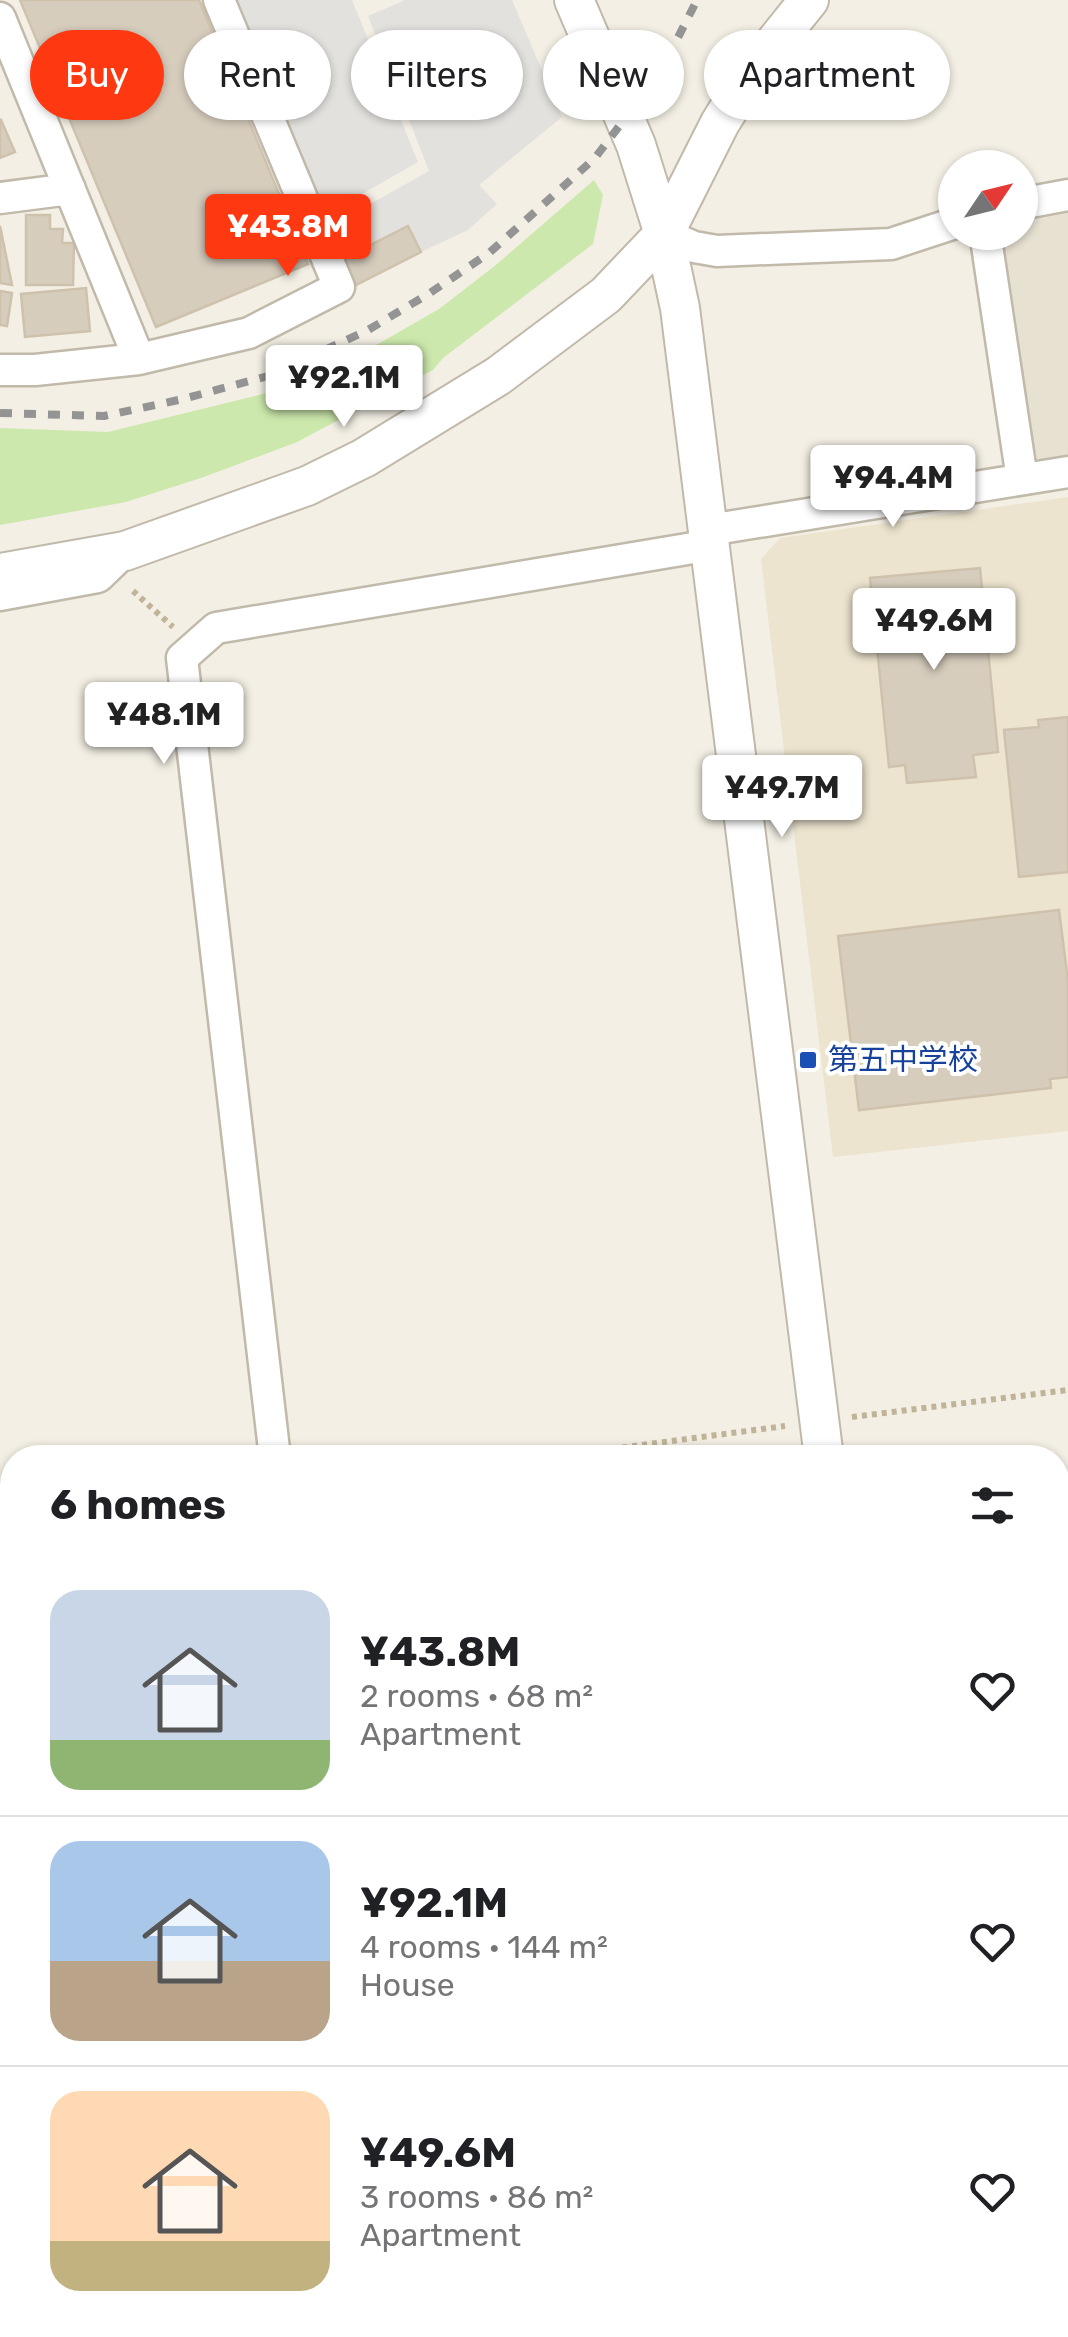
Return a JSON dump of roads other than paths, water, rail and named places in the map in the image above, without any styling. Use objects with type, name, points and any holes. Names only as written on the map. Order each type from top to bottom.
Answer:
[{"type":"street","points":[[0,370],[35,370],[139,358],[249,333],[339,287],[219,0]]},
{"type":"street","points":[[574,0],[636,144],[664,234],[680,308],[822,1445]]},
{"type":"street","points":[[0,573],[125,550],[307,486],[392,441],[498,376],[606,295],[664,234],[706,147],[745,83],[809,0]]},
{"type":"street","points":[[0,18],[139,358]]},
{"type":"street","points":[[0,198],[70,189]]},
{"type":"street","points":[[1038,201],[1068,195]]},
{"type":"street","points":[[664,234],[694,248],[716,251],[892,244],[938,229]]},
{"type":"street","points":[[989,250],[1022,478]]},
{"type":"street","points":[[273,1445],[182,658],[216,628],[1068,472]]},
{"type":"street","points":[[0,595],[98,576],[125,550]]},
{"type":"railway","points":[[0,413],[104,416],[183,399],[268,376],[368,330],[489,253],[595,158],[661,71],[697,0]]},
{"type":"place","name":"第五中学校","points":[[808,1060]]}]
